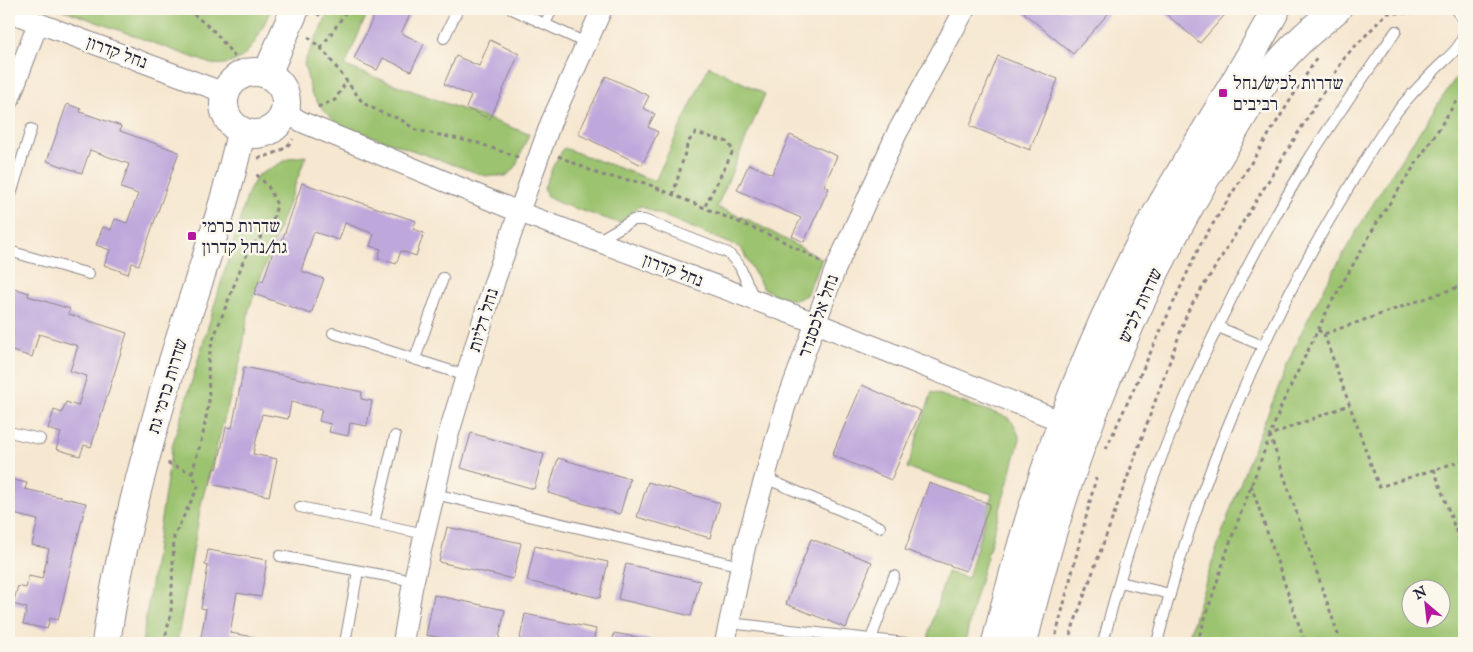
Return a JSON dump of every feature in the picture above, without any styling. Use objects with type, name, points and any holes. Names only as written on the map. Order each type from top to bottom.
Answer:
[{"type":"street","points":[[257,73],[295,9]]},
{"type":"street","name":"נחל דליות","points":[[403,643],[414,581],[448,436],[495,280],[551,122],[602,9]]},
{"type":"street","name":"נחל אלכסנדר","points":[[725,643],[741,566],[785,407],[835,270],[896,133],[964,9]]},
{"type":"street","name":"שדרות לכיש","points":[[996,643],[1019,555],[1062,422],[1108,314],[1141,244],[1178,175],[1276,9]]},
{"type":"street","name":"שדרות לכיש","points":[[1022,643],[1043,562],[1080,448],[1116,358],[1157,269],[1200,187],[1266,80],[1305,34],[1337,9]]},
{"type":"street","name":"נחל קדרון","points":[[9,12],[225,93]]},
{"type":"street","points":[[9,100],[38,23]]},
{"type":"street","points":[[257,73],[275,79],[281,86],[287,103],[298,111],[281,121],[268,132],[259,135],[250,134],[239,143],[234,127],[224,111],[225,93],[230,84],[238,77],[257,73]]},
{"type":"street","name":"נחל קדרון","points":[[298,111],[302,122],[519,212],[816,323],[1062,422]]},
{"type":"street","name":"שדרות כרמי גת","points":[[106,643],[112,598],[147,455],[170,370],[210,249],[239,143]]},
{"type":"lane","points":[[444,38],[458,9]]},
{"type":"lane","points":[[512,9],[586,43]]},
{"type":"lane","points":[[545,24],[552,9]]},
{"type":"lane","points":[[1455,9],[1464,19]]},
{"type":"lane","points":[[1460,9],[1464,19]]},
{"type":"lane","points":[[1103,643],[1120,582],[1158,467],[1218,327],[1307,162],[1396,31]]},
{"type":"lane","points":[[1157,643],[1181,555],[1207,482],[1263,346],[1339,204],[1370,152],[1396,113],[1453,52],[1464,36],[1464,33]]},
{"type":"lane","points":[[9,201],[31,129]]},
{"type":"lane","points":[[597,241],[633,220],[644,220],[728,253],[739,264],[755,300]]},
{"type":"lane","points":[[9,251],[89,274]]},
{"type":"lane","points":[[415,359],[444,278]]},
{"type":"lane","points":[[1218,327],[1263,346]]},
{"type":"lane","points":[[333,333],[466,376]]},
{"type":"lane","points":[[9,432],[40,439]]},
{"type":"lane","points":[[374,523],[395,436]]},
{"type":"lane","points":[[765,478],[880,527]]},
{"type":"lane","points":[[435,494],[741,566]]},
{"type":"lane","points":[[300,507],[425,534]]},
{"type":"lane","points":[[280,556],[414,581]]},
{"type":"lane","points":[[345,643],[358,571]]},
{"type":"lane","points":[[871,641],[894,576]]},
{"type":"lane","points":[[1120,582],[1170,594]]},
{"type":"lane","points":[[729,623],[871,641],[906,643]]},
{"type":"path","points":[[186,9],[215,32],[257,73]]},
{"type":"path","points":[[321,48],[344,15],[345,9]]},
{"type":"path","points":[[308,37],[321,48],[362,103],[400,119],[416,130],[539,156],[601,174],[645,183],[780,239],[835,270]]},
{"type":"path","points":[[1104,454],[1201,243],[1319,55]]},
{"type":"path","points":[[298,111],[335,100],[346,82]]},
{"type":"path","points":[[1197,643],[1230,542],[1270,435],[1282,404],[1318,330],[1379,220],[1455,103],[1464,100]]},
{"type":"path","points":[[673,195],[688,142],[696,133],[728,142],[733,151],[704,208]]},
{"type":"path","points":[[164,643],[171,613],[174,536],[198,487],[192,473],[203,434],[209,401],[208,362],[212,342],[243,262],[252,247],[267,231],[277,204],[268,186],[239,143]]},
{"type":"path","points":[[1324,334],[1464,285]]},
{"type":"path","points":[[1318,330],[1324,334],[1379,487],[1464,460]]},
{"type":"path","points":[[1270,435],[1349,405]]},
{"type":"path","points":[[1270,435],[1341,643]]},
{"type":"path","points":[[147,455],[192,473]]},
{"type":"path","points":[[1434,469],[1464,554]]},
{"type":"path","points":[[1054,643],[1097,473]]},
{"type":"path","points":[[1251,485],[1305,643]]},
{"type":"green space","points":[[61,9],[271,9],[256,40],[243,56],[224,64],[211,64]]},
{"type":"green space","points":[[330,9],[369,9],[345,66],[529,134],[515,168],[506,176],[486,176],[337,124],[324,111],[311,93],[304,63]]},
{"type":"green space","points":[[709,66],[765,94],[717,207],[749,220],[822,259],[806,295],[796,300],[776,296],[762,287],[741,248],[640,206],[619,223],[559,203],[547,197],[544,188],[554,164],[564,148],[655,181]]},
{"type":"green space","points":[[1464,66],[1464,643],[1187,643],[1205,583],[1236,495],[1298,340],[1338,262],[1399,163]]},
{"type":"green space","points":[[306,156],[249,309],[241,358],[202,500],[177,643],[142,643],[172,447],[248,193],[257,176],[290,158]]},
{"type":"green space","points":[[932,392],[1007,417],[1014,424],[1020,439],[973,606],[965,643],[929,643],[929,632],[947,572],[968,578],[992,494],[907,468]]},
{"type":"building","points":[[377,9],[413,9],[401,33],[424,44],[411,71],[383,58],[377,70],[354,59]]},
{"type":"building","points":[[1027,9],[1112,9],[1073,54],[1024,13]]},
{"type":"building","points":[[1160,9],[1230,9],[1200,43]]},
{"type":"building","points":[[490,40],[519,54],[490,119],[466,108],[471,96],[444,84],[456,56],[479,66]]},
{"type":"building","points":[[998,56],[1058,79],[1030,150],[970,126]]},
{"type":"building","points":[[606,76],[649,96],[643,108],[655,114],[648,127],[658,132],[642,165],[578,134]]},
{"type":"building","points":[[67,104],[81,109],[80,112],[121,126],[120,131],[179,152],[139,265],[132,263],[128,274],[104,265],[110,250],[96,245],[103,227],[111,230],[115,219],[127,223],[138,194],[121,188],[129,164],[90,150],[82,173],[47,161]]},
{"type":"building","points":[[790,135],[837,156],[824,186],[829,188],[804,242],[792,236],[801,218],[737,190],[749,164],[772,174]]},
{"type":"building","points":[[302,183],[416,221],[413,229],[424,233],[416,256],[401,251],[396,264],[378,258],[381,249],[370,246],[374,234],[345,223],[339,240],[314,232],[301,271],[324,279],[311,314],[254,294],[259,280],[263,281],[277,240],[282,241]]},
{"type":"building","points":[[14,288],[29,293],[28,296],[70,309],[68,314],[127,333],[91,447],[84,445],[80,456],[56,449],[61,433],[48,429],[54,410],[62,413],[66,402],[78,406],[87,376],[70,371],[78,346],[39,334],[32,357],[9,350],[9,306]]},
{"type":"building","points":[[244,367],[362,392],[361,399],[372,401],[367,426],[350,423],[348,436],[329,432],[331,424],[319,421],[322,409],[291,402],[288,419],[262,414],[253,454],[277,459],[269,496],[210,484],[214,468],[217,469],[226,427],[232,428]]},
{"type":"building","points":[[862,385],[921,411],[891,480],[832,455]]},
{"type":"building","points":[[471,433],[544,454],[534,489],[461,468]]},
{"type":"building","points":[[558,458],[630,479],[620,514],[548,493]]},
{"type":"building","points":[[9,479],[27,483],[25,489],[86,503],[58,620],[50,618],[47,629],[23,624],[27,608],[13,604],[18,586],[26,588],[29,576],[42,579],[49,549],[32,545],[38,520],[9,513]]},
{"type":"building","points":[[648,482],[720,503],[710,538],[637,517]]},
{"type":"building","points":[[929,483],[990,504],[966,571],[905,550]]},
{"type":"building","points":[[447,527],[521,543],[513,579],[439,562]]},
{"type":"building","points":[[811,539],[872,562],[846,628],[786,604]]},
{"type":"building","points":[[535,546],[608,562],[600,598],[527,581]]},
{"type":"building","points":[[208,550],[267,560],[261,597],[237,593],[230,633],[255,637],[254,643],[200,643],[206,609],[201,608],[208,566],[205,565]]},
{"type":"building","points":[[626,564],[700,581],[691,616],[618,599]]},
{"type":"building","points":[[434,595],[505,610],[498,643],[466,643],[426,635]]},
{"type":"building","points":[[525,614],[596,629],[593,643],[519,643]]},
{"type":"building","points":[[614,633],[663,642],[663,643],[612,643]]},
{"type":"place","name":"שדרות לכיש/נחל רביבים","points":[[1223,93]]},
{"type":"place","name":"שדרות כרמי גת/נחל קדרון","points":[[192,236]]}]
